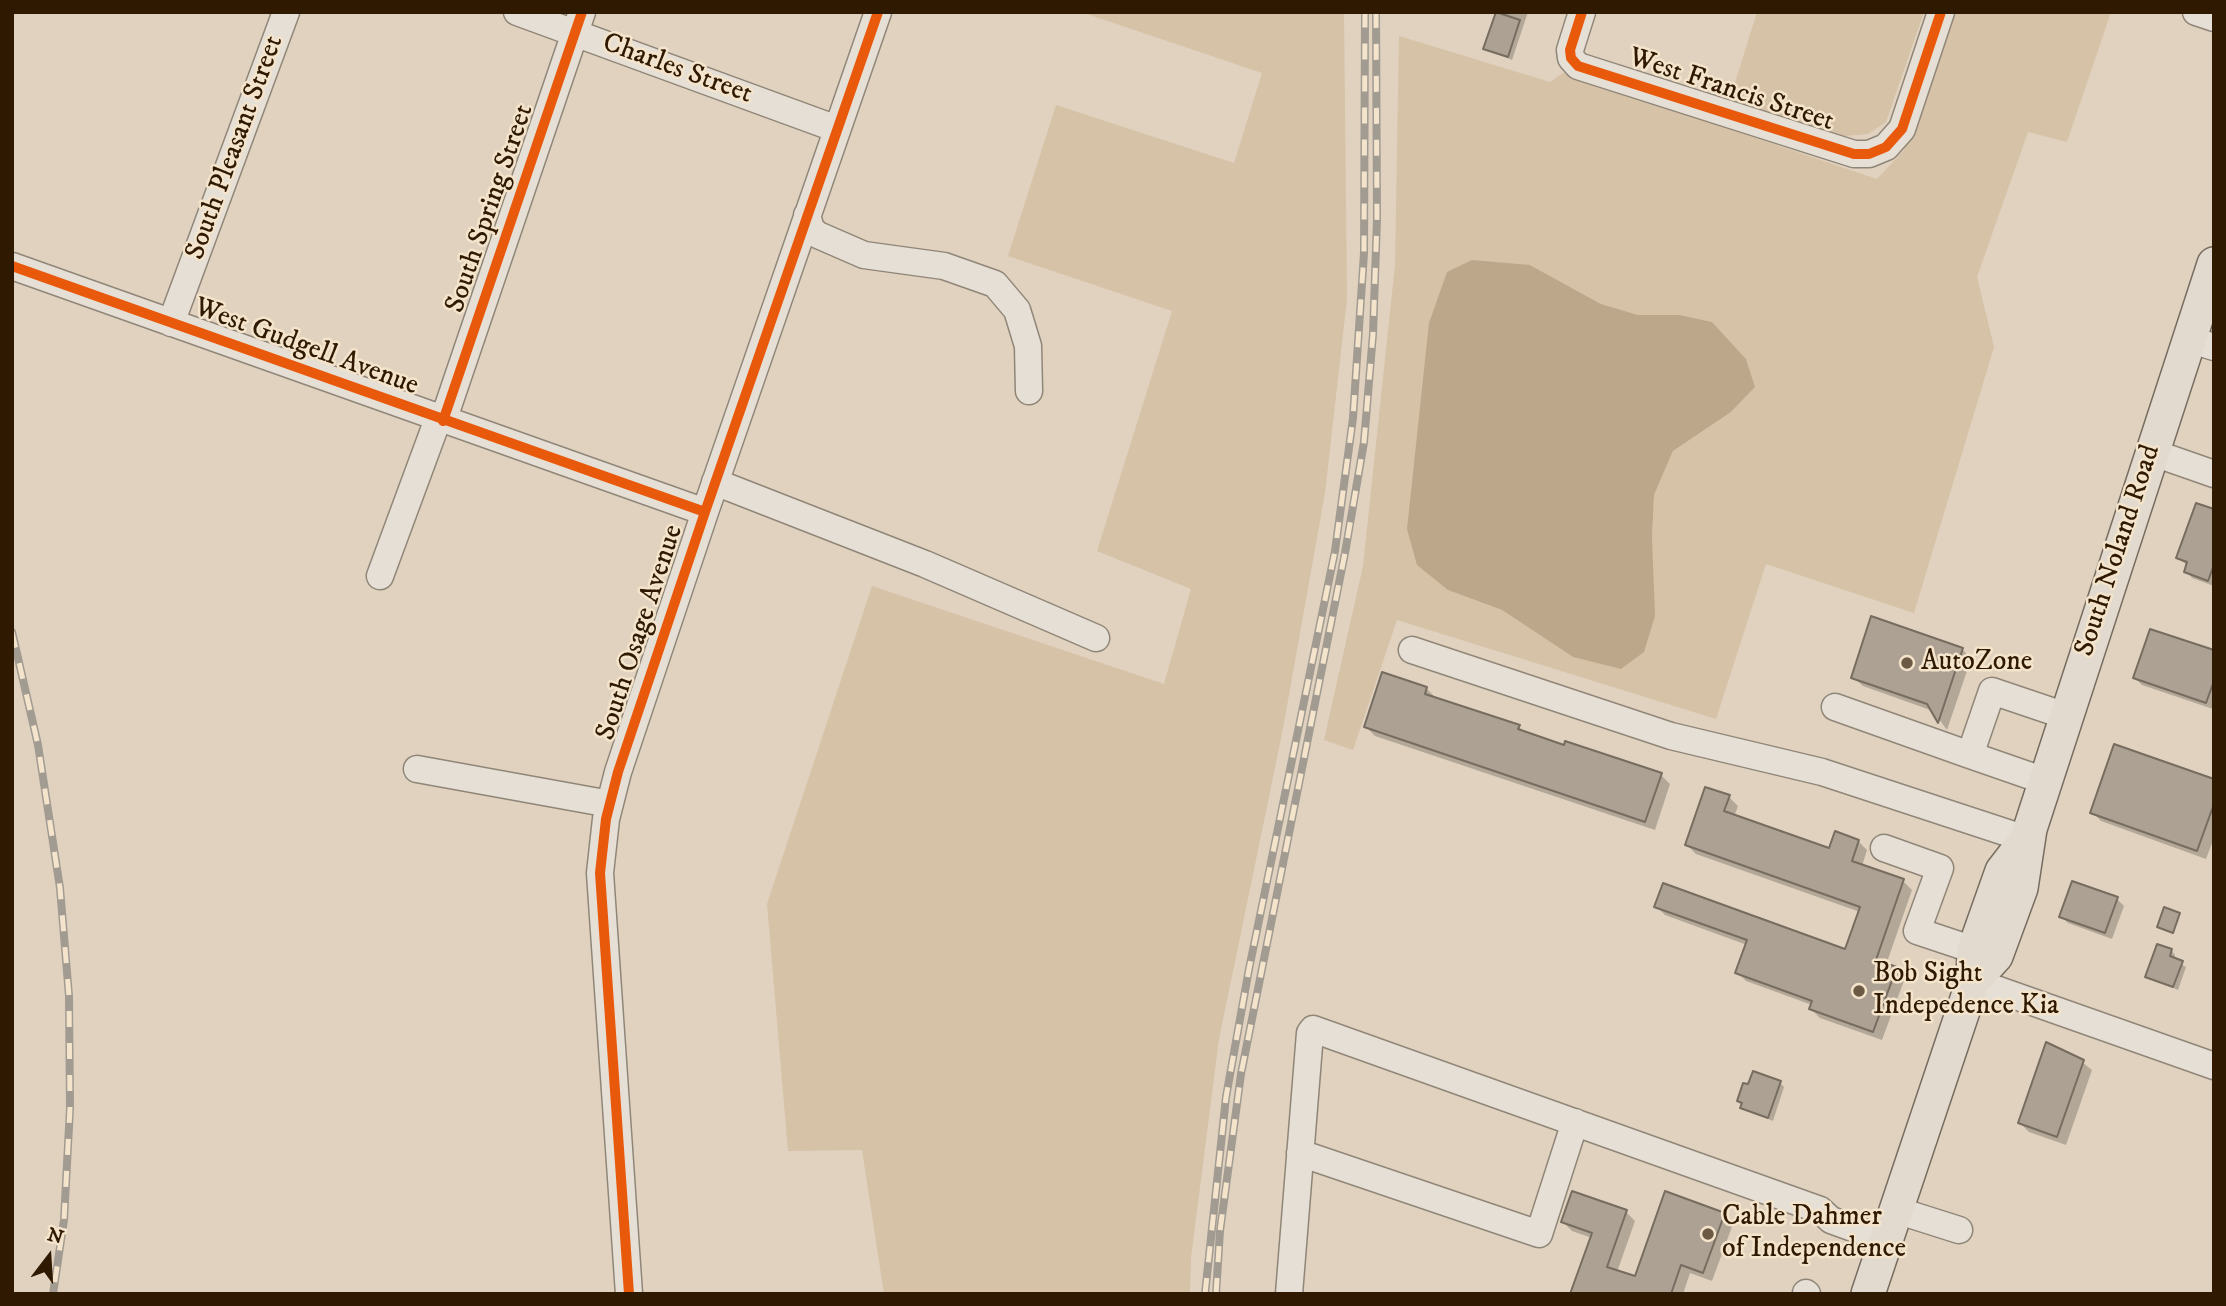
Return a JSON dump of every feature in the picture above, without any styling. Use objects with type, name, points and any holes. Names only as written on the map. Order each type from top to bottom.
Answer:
[{"type":"main road","name":"South Noland Road","points":[[1868,1294],[1973,965],[1996,956],[2021,888],[2026,839],[2151,452],[2201,343],[2214,264]]},
{"type":"street","name":"South Pleasant Street","points":[[170,323],[286,12]]},
{"type":"street","name":"Charles Street","points":[[517,12],[578,23],[837,129]]},
{"type":"street","name":"South Osage Avenue","points":[[629,1294],[600,873],[610,804],[715,482],[878,12]]},
{"type":"street","name":"West Francis Street","points":[[1582,12],[1571,58],[1578,66],[1854,155],[1869,155],[1881,150],[1902,129],[1941,12]]},
{"type":"street","points":[[2196,12],[2214,18]]},
{"type":"street","name":"South Spring Street","points":[[380,576],[440,420],[578,23]]},
{"type":"street","points":[[807,215],[811,229],[818,235],[864,254],[883,260],[944,266],[995,284],[1017,310],[1028,346],[1028,391]]},
{"type":"street","name":"West Gudgell Avenue","points":[[12,266],[705,512]]},
{"type":"street","points":[[2151,452],[2214,474]]},
{"type":"street","points":[[715,482],[925,564],[1096,638]]},
{"type":"street","points":[[1412,650],[1671,736],[1822,772],[2026,839]]},
{"type":"street","points":[[1970,755],[1992,691],[2066,716]]},
{"type":"street","points":[[1835,708],[2045,782]]},
{"type":"street","points":[[417,769],[610,804]]},
{"type":"street","points":[[1884,848],[1940,868],[1917,932],[1973,965],[2214,1066]]},
{"type":"street","points":[[1289,1294],[1310,1033],[1313,1029],[1820,1210],[1831,1220],[1959,1230]]},
{"type":"street","points":[[1300,1153],[1539,1234],[1575,1122]]},
{"type":"shaded area","points":[[1081,12],[1344,12],[1347,299],[1325,493],[1282,734],[1219,1039],[1191,1258],[1190,1294],[884,1294],[862,1150],[788,1151],[767,904],[872,586],[1164,684],[1191,589],[1097,551],[1172,311],[1008,256],[1056,105],[1234,163],[1262,73]]},
{"type":"shaded area","points":[[1757,12],[1924,12],[1886,122],[1868,134],[1845,136],[1729,102]]},
{"type":"shaded area","points":[[1955,12],[2111,12],[2067,142],[2028,132],[1977,277],[1994,347],[1914,613],[1766,564],[1716,719],[1397,620],[1353,750],[1324,740],[1363,566],[1395,265],[1399,36],[1550,82],[1563,73],[1877,179],[1904,150]],"holes":[[[1530,265],[1601,304],[1638,315],[1680,315],[1712,322],[1746,360],[1755,387],[1731,412],[1673,451],[1654,495],[1652,539],[1573,657],[1502,610],[1448,590]]]},
{"type":"shaded area","points":[[1472,260],[1530,265],[1601,304],[1638,315],[1680,315],[1712,322],[1746,359],[1755,387],[1731,412],[1673,451],[1654,495],[1652,539],[1655,616],[1644,652],[1621,669],[1573,657],[1502,610],[1448,590],[1417,565],[1407,529],[1429,323],[1447,272]]},
{"type":"building","points":[[1496,12],[1520,20],[1508,57],[1483,49]]},
{"type":"building","points":[[2196,503],[2214,509],[2214,565],[2208,581],[2184,572],[2187,562],[2176,558]]},
{"type":"building","name":"AutoZone","points":[[1871,616],[1963,648],[1938,723],[1927,704],[1851,678]]},
{"type":"building","points":[[2150,629],[2214,650],[2214,681],[2206,703],[2133,678]]},
{"type":"building","points":[[1382,672],[1427,687],[1425,694],[1520,725],[1518,729],[1564,745],[1565,741],[1662,773],[1645,822],[1364,727]]},
{"type":"building","points":[[2114,744],[2214,779],[2214,804],[2197,851],[2090,813]]},
{"type":"building","points":[[1705,787],[1730,795],[1724,811],[1829,848],[1835,831],[1859,840],[1852,861],[1904,879],[1876,960],[1897,967],[1873,1032],[1809,1009],[1812,1001],[1735,973],[1747,940],[1654,907],[1663,883],[1845,949],[1860,907],[1685,845]]},
{"type":"building","points":[[2072,881],[2118,897],[2105,933],[2059,917]]},
{"type":"building","points":[[2164,907],[2180,913],[2173,933],[2157,927]]},
{"type":"building","points":[[2157,944],[2172,949],[2170,956],[2183,961],[2173,987],[2145,977]]},
{"type":"building","points":[[2046,1042],[2084,1060],[2057,1137],[2018,1123]]},
{"type":"building","points":[[1753,1071],[1781,1081],[1768,1118],[1740,1108],[1742,1103],[1737,1101],[1743,1083],[1748,1084]]},
{"type":"building","points":[[1572,1191],[1627,1210],[1607,1267],[1635,1276],[1665,1191],[1725,1213],[1703,1273],[1681,1265],[1671,1294],[1570,1294],[1592,1233],[1561,1222]]},
{"type":"railway","points":[[1205,1294],[1226,1097],[1249,969],[1335,551],[1353,418],[1364,253],[1365,12]]},
{"type":"railway","points":[[1216,1294],[1220,1231],[1241,1074],[1345,553],[1364,442],[1373,334],[1377,219],[1376,12]]},
{"type":"railway","points":[[12,632],[38,745],[60,888],[69,996],[70,1108],[64,1220],[53,1294]]},
{"type":"cycle path","points":[[443,421],[582,12]]},
{"type":"cycle path","points":[[629,1294],[600,873],[606,819],[618,772],[705,512],[878,12]]},
{"type":"cycle path","points":[[1582,12],[1570,50],[1571,58],[1578,66],[1854,154],[1869,154],[1886,147],[1902,129],[1941,12]]},
{"type":"cycle path","points":[[12,266],[705,512]]},
{"type":"place","name":"AutoZone","points":[[1907,663]]},
{"type":"place","name":"Bob Sight Indepedence Kia","points":[[1859,991]]},
{"type":"place","name":"Cable Dahmer of Independence","points":[[1708,1234]]}]
